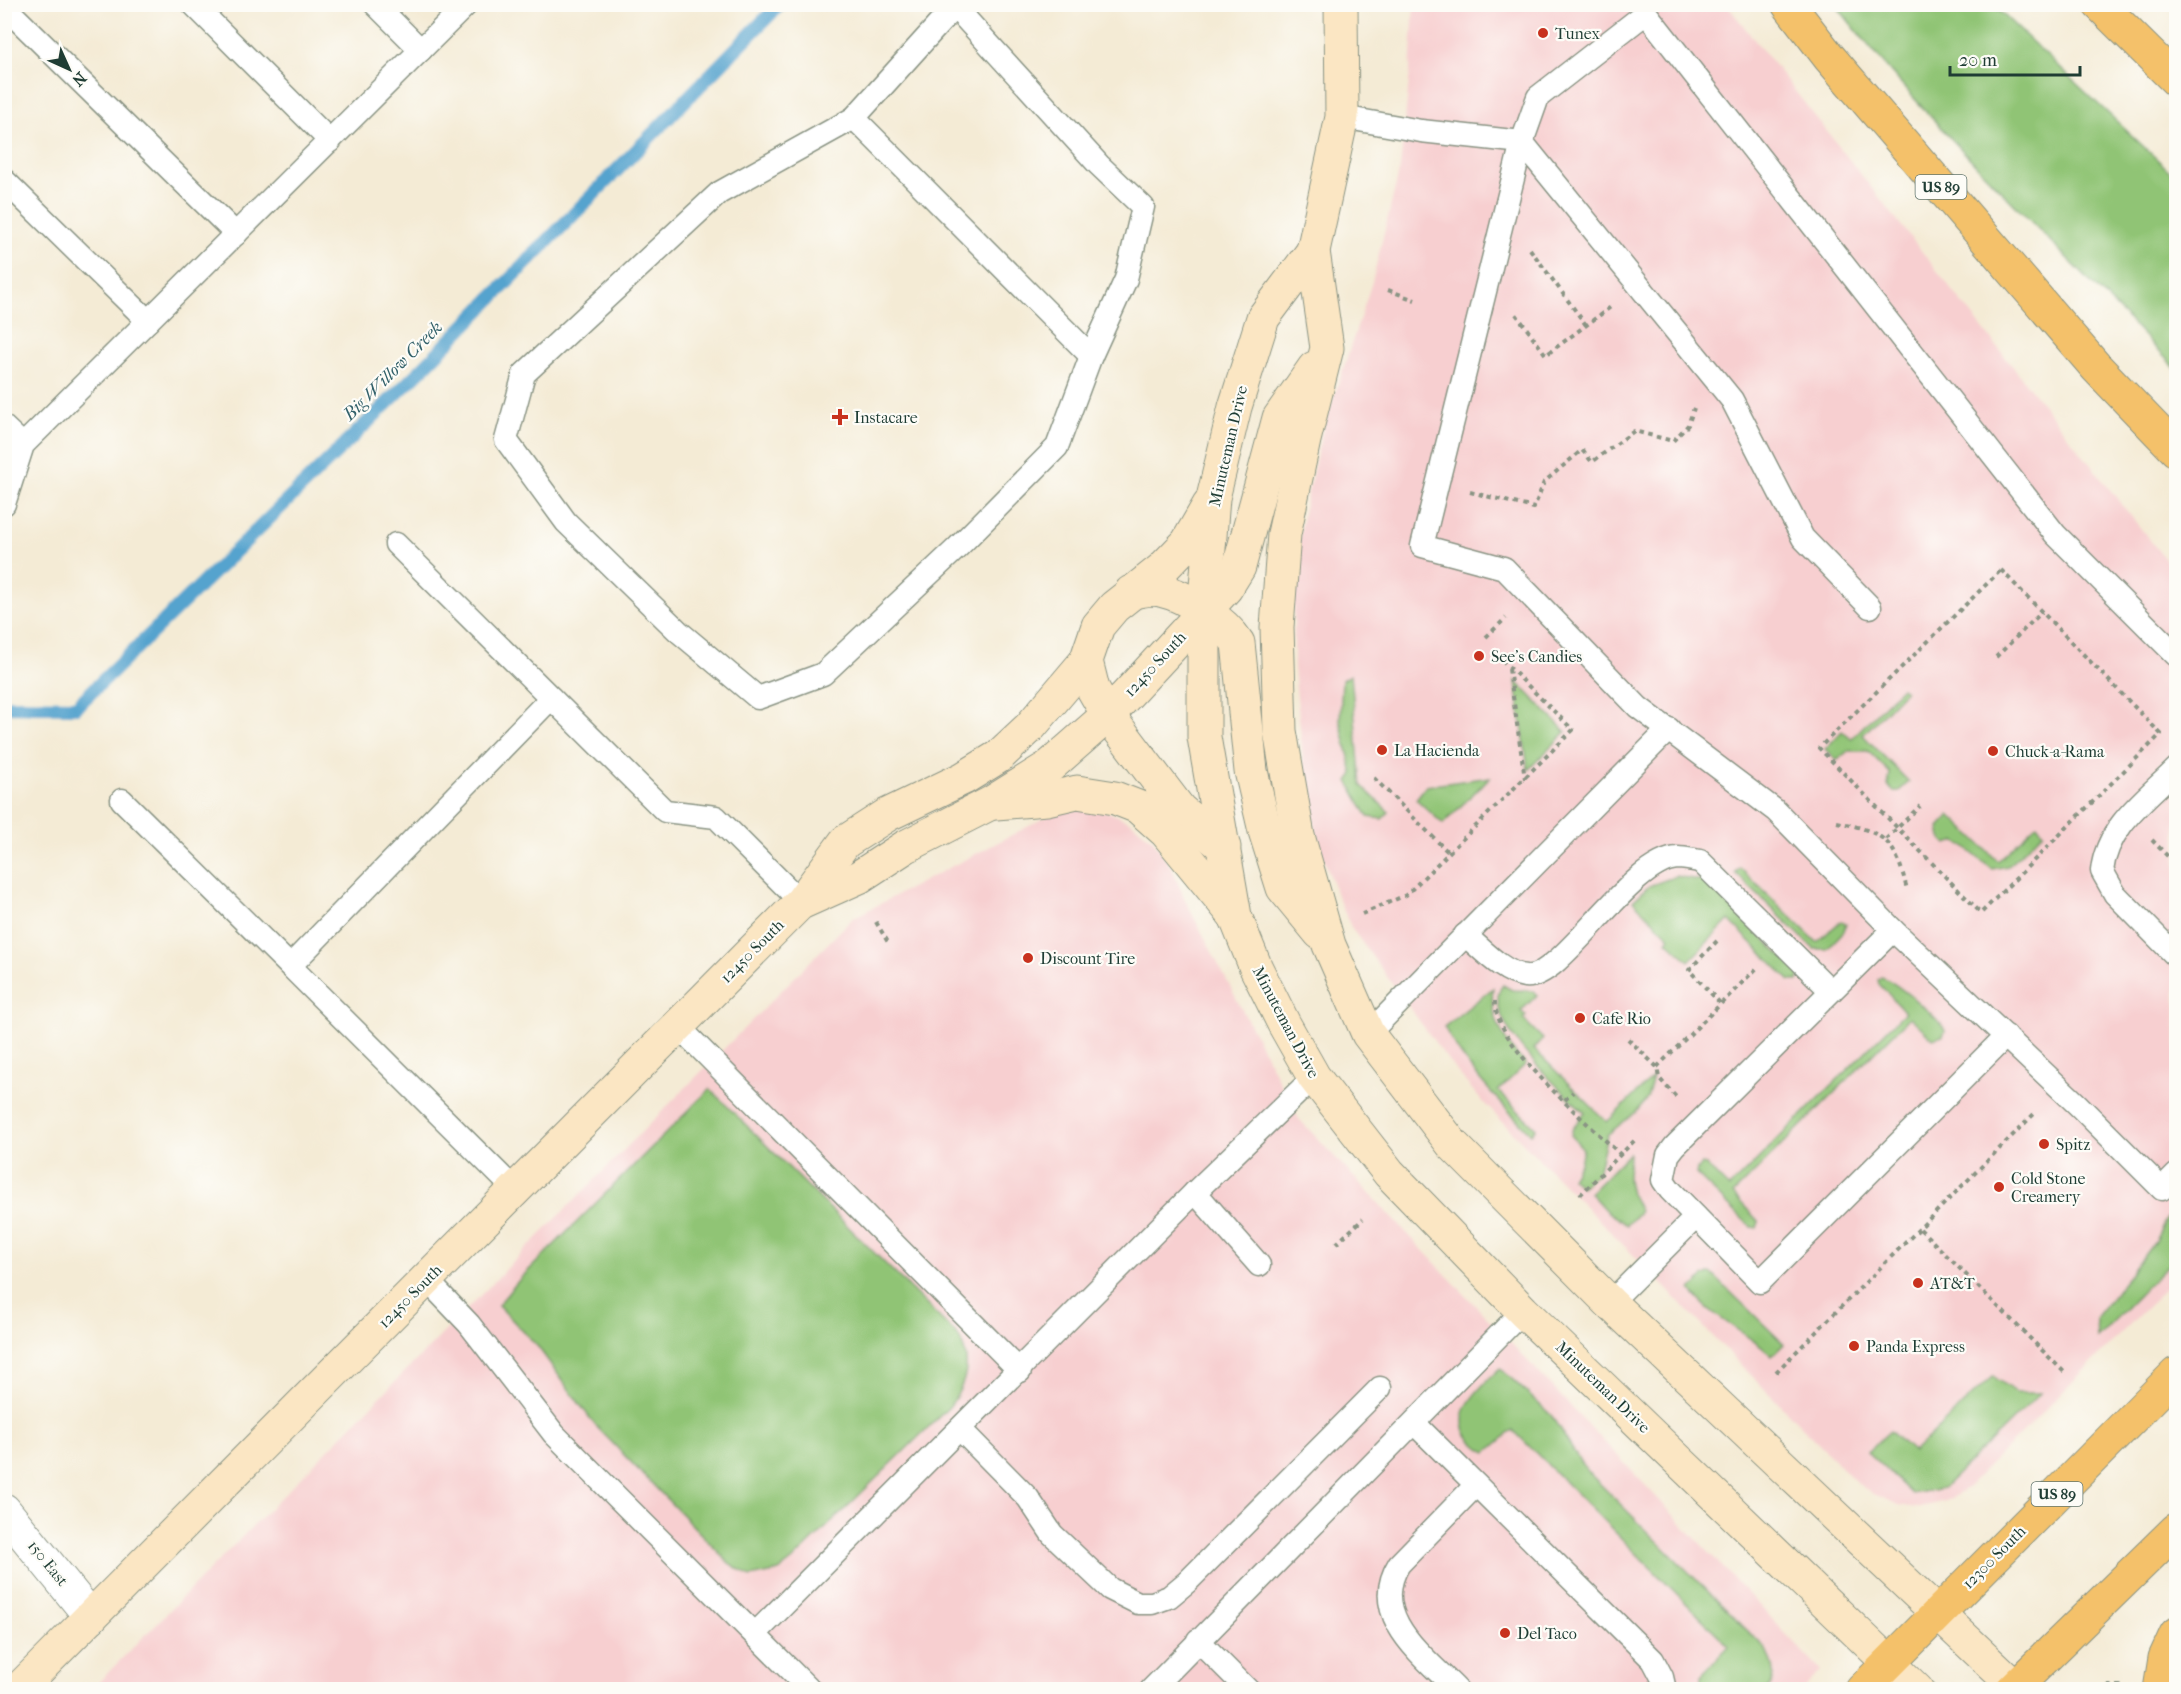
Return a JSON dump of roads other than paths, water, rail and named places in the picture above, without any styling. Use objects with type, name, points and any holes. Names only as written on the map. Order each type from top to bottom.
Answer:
[{"type":"main road","name":"US 89","points":[[1788,4],[1829,57],[2096,367],[2176,473]]},
{"type":"main road","points":[[2099,4],[2176,80]]},
{"type":"main road","points":[[2096,367],[2176,450]]},
{"type":"main road","name":"12300 South","points":[[1862,1689],[2176,1374]]},
{"type":"main road","points":[[2016,1688],[2176,1530]]},
{"type":"main road","points":[[2160,1689],[2165,1658],[2176,1634]]},
{"type":"street","name":"Minuteman Drive","points":[[1341,4],[1342,117],[1313,251],[1327,348],[1284,534],[1277,627],[1280,731],[1298,836],[1329,945],[1368,1034],[1452,1144],[1610,1303],[2016,1688]]},
{"type":"street","name":"Minuteman Drive","points":[[1313,251],[1263,318],[1235,407],[1213,498],[1204,612],[1204,737],[1235,916],[1279,1015],[1314,1077],[1389,1173],[1523,1311],[1917,1689]]},
{"type":"street","name":"12450 South","points":[[801,902],[859,877],[905,847],[991,803],[1050,766],[1108,715],[1226,588],[1239,567],[1279,418],[1327,348]]},
{"type":"street","points":[[1213,498],[1187,543],[1162,569],[1131,591],[1098,626],[1086,661],[1093,689],[1108,715],[1180,810],[1224,848]]},
{"type":"street","points":[[1131,591],[1159,590],[1204,612],[1229,630],[1238,643],[1251,771],[1265,831],[1283,888],[1329,945]]},
{"type":"street","name":"12450 South","points":[[18,1689],[801,902],[845,842],[887,815],[964,778],[998,757],[1030,727],[1086,661]]},
{"type":"street","points":[[991,803],[1047,799],[1077,792],[1115,798],[1138,807],[1166,832],[1235,916]]},
{"type":"street","name":"150 East","points":[[4,1510],[91,1617]]},
{"type":"lane","points":[[193,4],[330,141]]},
{"type":"lane","points":[[375,4],[421,51]]},
{"type":"lane","points":[[4,504],[23,445],[467,4]]},
{"type":"lane","points":[[4,6],[236,234]]},
{"type":"lane","points":[[956,6],[1099,165],[1143,207],[1126,279],[1091,356],[1058,447],[957,548],[823,674],[758,698],[678,631],[566,522],[506,440],[524,374],[719,193],[854,118],[956,6]]},
{"type":"lane","points":[[2176,655],[2055,534],[1646,13],[1538,97],[1522,142],[1422,546],[1504,568],[1638,707],[1776,812],[1893,930],[2006,1036],[2162,1189],[2176,1175]]},
{"type":"lane","points":[[1342,117],[1421,131],[1522,142],[1732,400],[1803,538],[1870,608]]},
{"type":"lane","points":[[854,118],[1091,356]]},
{"type":"lane","points":[[4,180],[148,321]]},
{"type":"lane","points":[[4,427],[23,445]]},
{"type":"lane","points":[[396,544],[665,811],[716,817],[801,902]]},
{"type":"lane","points":[[290,966],[551,698]]},
{"type":"lane","points":[[1368,1034],[1669,729]]},
{"type":"lane","points":[[2176,769],[2116,830],[2107,844],[2102,871],[2115,894],[2176,956]]},
{"type":"lane","points":[[122,800],[515,1190]]},
{"type":"lane","points":[[1465,935],[1513,974],[1528,977],[1548,968],[1652,868],[1676,858],[1700,861],[1831,991]]},
{"type":"lane","points":[[1893,930],[1668,1155],[1663,1180],[1760,1282],[2006,1036]]},
{"type":"lane","points":[[678,1026],[1020,1371]]},
{"type":"lane","points":[[755,1634],[1020,1371],[1195,1192],[1314,1077]]},
{"type":"lane","points":[[1195,1192],[1259,1265]]},
{"type":"lane","points":[[1610,1303],[1696,1217]]},
{"type":"lane","points":[[426,1279],[470,1323],[554,1434],[810,1689]]},
{"type":"lane","points":[[1151,1689],[1523,1311]]},
{"type":"lane","points":[[961,1430],[1028,1498],[1052,1534],[1110,1589],[1138,1603],[1152,1603],[1169,1597],[1186,1582],[1380,1389]]},
{"type":"lane","points":[[1414,1423],[1653,1660],[1662,1677],[1665,1689]]},
{"type":"lane","points":[[1457,1689],[1405,1637],[1395,1620],[1388,1592],[1391,1577],[1399,1564],[1476,1485]]},
{"type":"lane","points":[[1198,1640],[1248,1689]]},
{"type":"waterway","name":"Big Willow Creek","points":[[4,706],[76,707],[423,368],[780,4]]},
{"type":"place","name":"Tunex","points":[[1543,33]]},
{"type":"place","name":"Instacare","points":[[840,417]]},
{"type":"place","name":"See's Candies","points":[[1479,656]]},
{"type":"place","name":"La Hacienda","points":[[1382,750]]},
{"type":"place","name":"Chuck-a-Rama","points":[[1993,751]]},
{"type":"place","name":"Discount Tire","points":[[1028,958]]},
{"type":"place","name":"Cafe Rio","points":[[1580,1018]]},
{"type":"place","name":"Spitz","points":[[2044,1144]]},
{"type":"place","name":"Cold Stone Creamery","points":[[1999,1187]]},
{"type":"place","name":"AT&T","points":[[1918,1283]]},
{"type":"place","name":"Panda Express","points":[[1854,1346]]},
{"type":"place","name":"Del Taco","points":[[1505,1633]]}]
